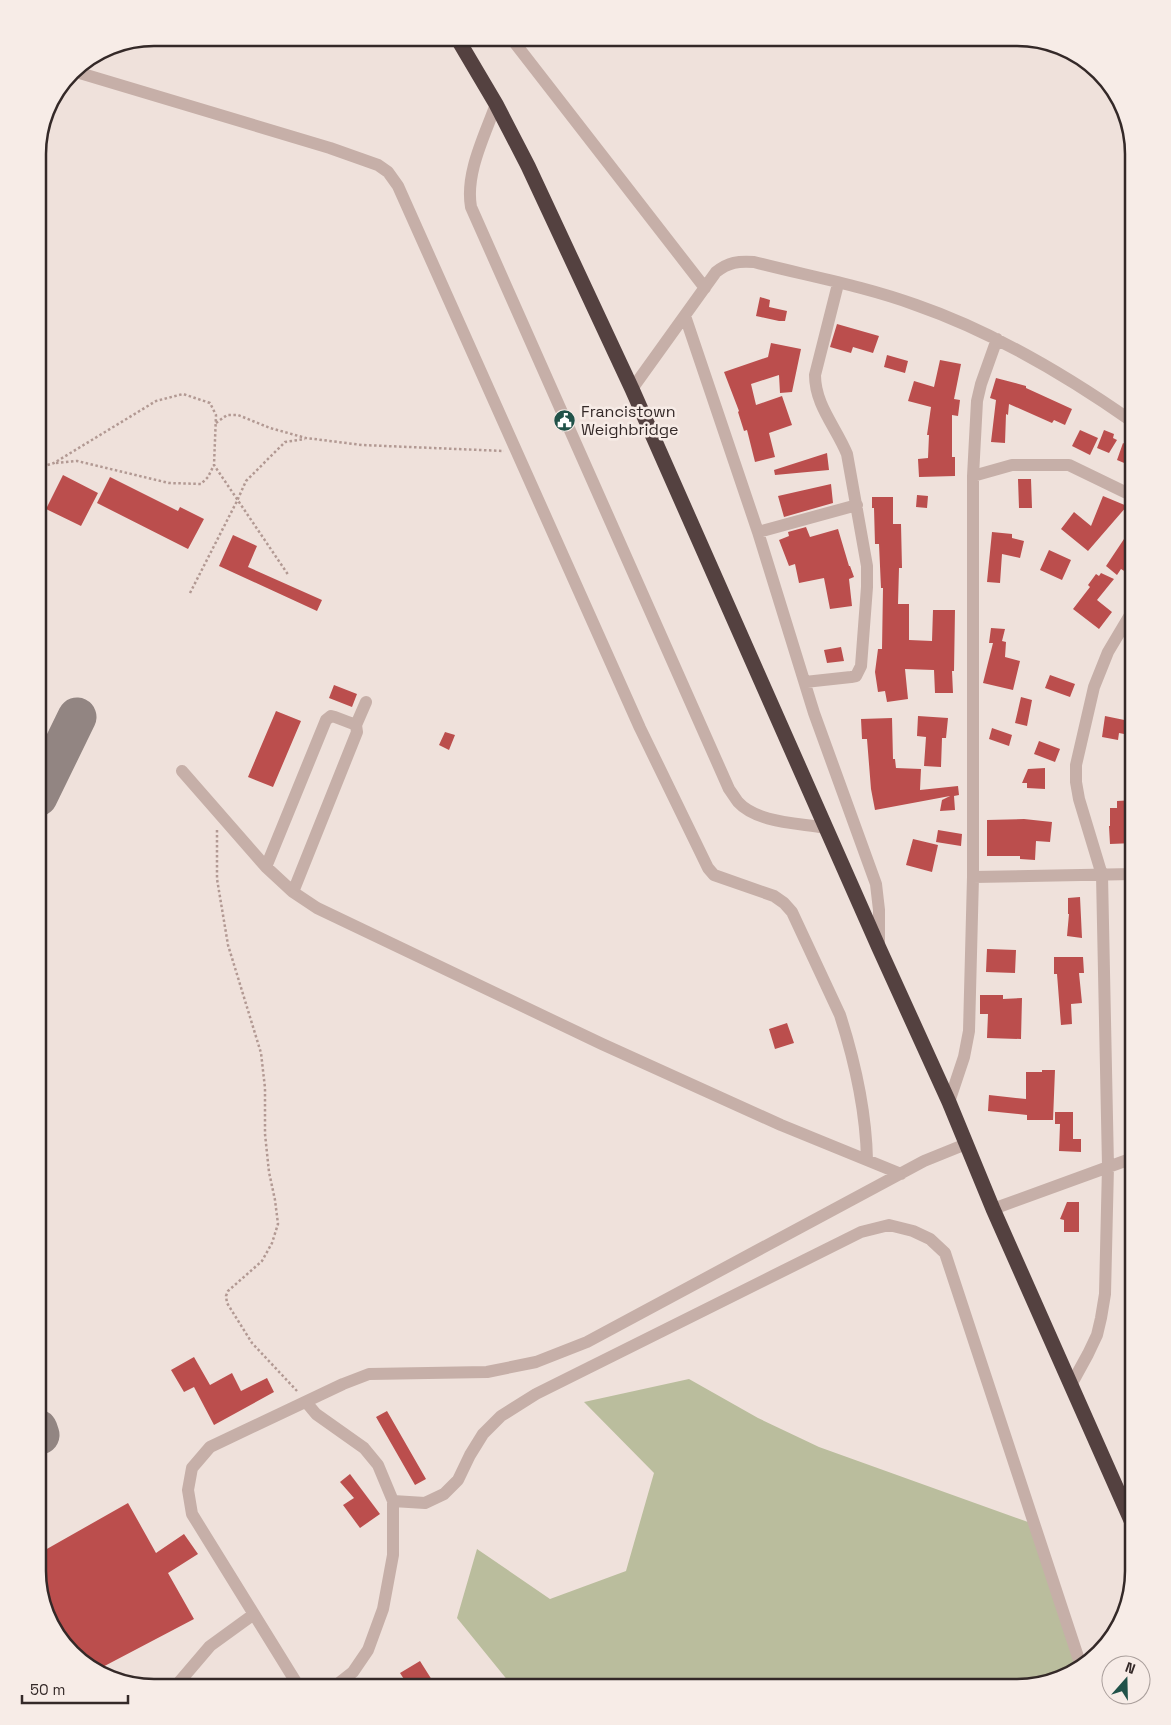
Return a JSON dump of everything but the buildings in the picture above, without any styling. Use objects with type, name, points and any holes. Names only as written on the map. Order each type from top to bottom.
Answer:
[{"type":"highway","points":[[461,46],[496,104],[532,175],[632,389],[825,828],[949,1102],[993,1209],[1125,1505]]},
{"type":"street","points":[[517,46],[705,288]]},
{"type":"street","points":[[82,74],[330,148],[378,165],[388,172],[398,186],[640,728],[708,868],[714,875],[774,896],[792,912],[840,1014],[864,1111],[867,1160]]},
{"type":"street","points":[[496,104],[471,174],[469,196],[471,207],[729,789],[739,803],[753,813],[767,818],[825,828]]},
{"type":"street","points":[[632,389],[716,272],[726,264],[738,260],[754,262],[915,304],[944,315],[997,339],[1064,376],[1125,416]]},
{"type":"street","points":[[805,682],[856,676],[861,666],[867,571],[847,454],[842,441],[818,399],[815,388],[815,375],[838,284]]},
{"type":"street","points":[[685,316],[758,532],[833,766],[876,884],[879,904],[879,948]]},
{"type":"street","points":[[949,1102],[964,1057],[969,1031],[973,877],[974,418],[980,384],[997,339]]},
{"type":"street","points":[[973,476],[1012,465],[1069,465],[1125,492]]},
{"type":"street","points":[[758,532],[856,505]]},
{"type":"street","points":[[1071,1385],[1097,1334],[1103,1310],[1108,1166],[1102,875],[1079,799],[1076,765],[1094,687],[1108,652],[1125,625]]},
{"type":"street","points":[[293,892],[357,732],[356,725],[366,702]]},
{"type":"street","points":[[266,867],[326,720],[331,716],[356,725]]},
{"type":"street","points":[[182,771],[266,867],[293,892],[328,914],[602,1044],[781,1125],[901,1174]]},
{"type":"street","points":[[973,877],[1125,874]]},
{"type":"street","points":[[295,1679],[192,1514],[188,1490],[192,1468],[210,1447],[368,1374],[487,1372],[536,1362],[587,1342],[924,1161],[966,1144]]},
{"type":"street","points":[[993,1209],[1125,1161]]},
{"type":"street","points":[[393,1501],[425,1503],[444,1494],[458,1480],[470,1454],[483,1434],[501,1416],[536,1394],[861,1232],[889,1225],[913,1231],[930,1239],[945,1253],[1079,1659]]},
{"type":"street","points":[[306,1402],[316,1414],[364,1448],[378,1464],[393,1501],[393,1556],[383,1609],[368,1650],[353,1672],[344,1679]]},
{"type":"street","points":[[183,1679],[210,1646],[254,1614]]},
{"type":"path","points":[[46,466],[77,461],[169,483],[201,484],[208,477],[214,465],[216,415],[210,403],[183,394],[156,401],[54,463]]},
{"type":"path","points":[[216,423],[227,415],[238,415],[270,428],[306,438],[362,446],[518,452]]},
{"type":"path","points":[[190,593],[246,481],[285,442],[306,438]]},
{"type":"path","points":[[214,465],[289,576]]},
{"type":"path","points":[[217,811],[217,879],[228,945],[261,1053],[265,1088],[265,1134],[278,1224],[272,1244],[262,1261],[228,1291],[226,1296],[252,1344],[306,1402]]},
{"type":"green space","points":[[689,1379],[758,1418],[819,1447],[1028,1522],[1075,1661],[1058,1671],[1045,1675],[1017,1679],[507,1679],[457,1618],[477,1549],[550,1599],[626,1571],[654,1473],[584,1402]]},
{"type":"taxiway","points":[[46,781],[77,717]]},
{"type":"place","name":"Francistown Weighbridge","points":[[565,420]]}]
